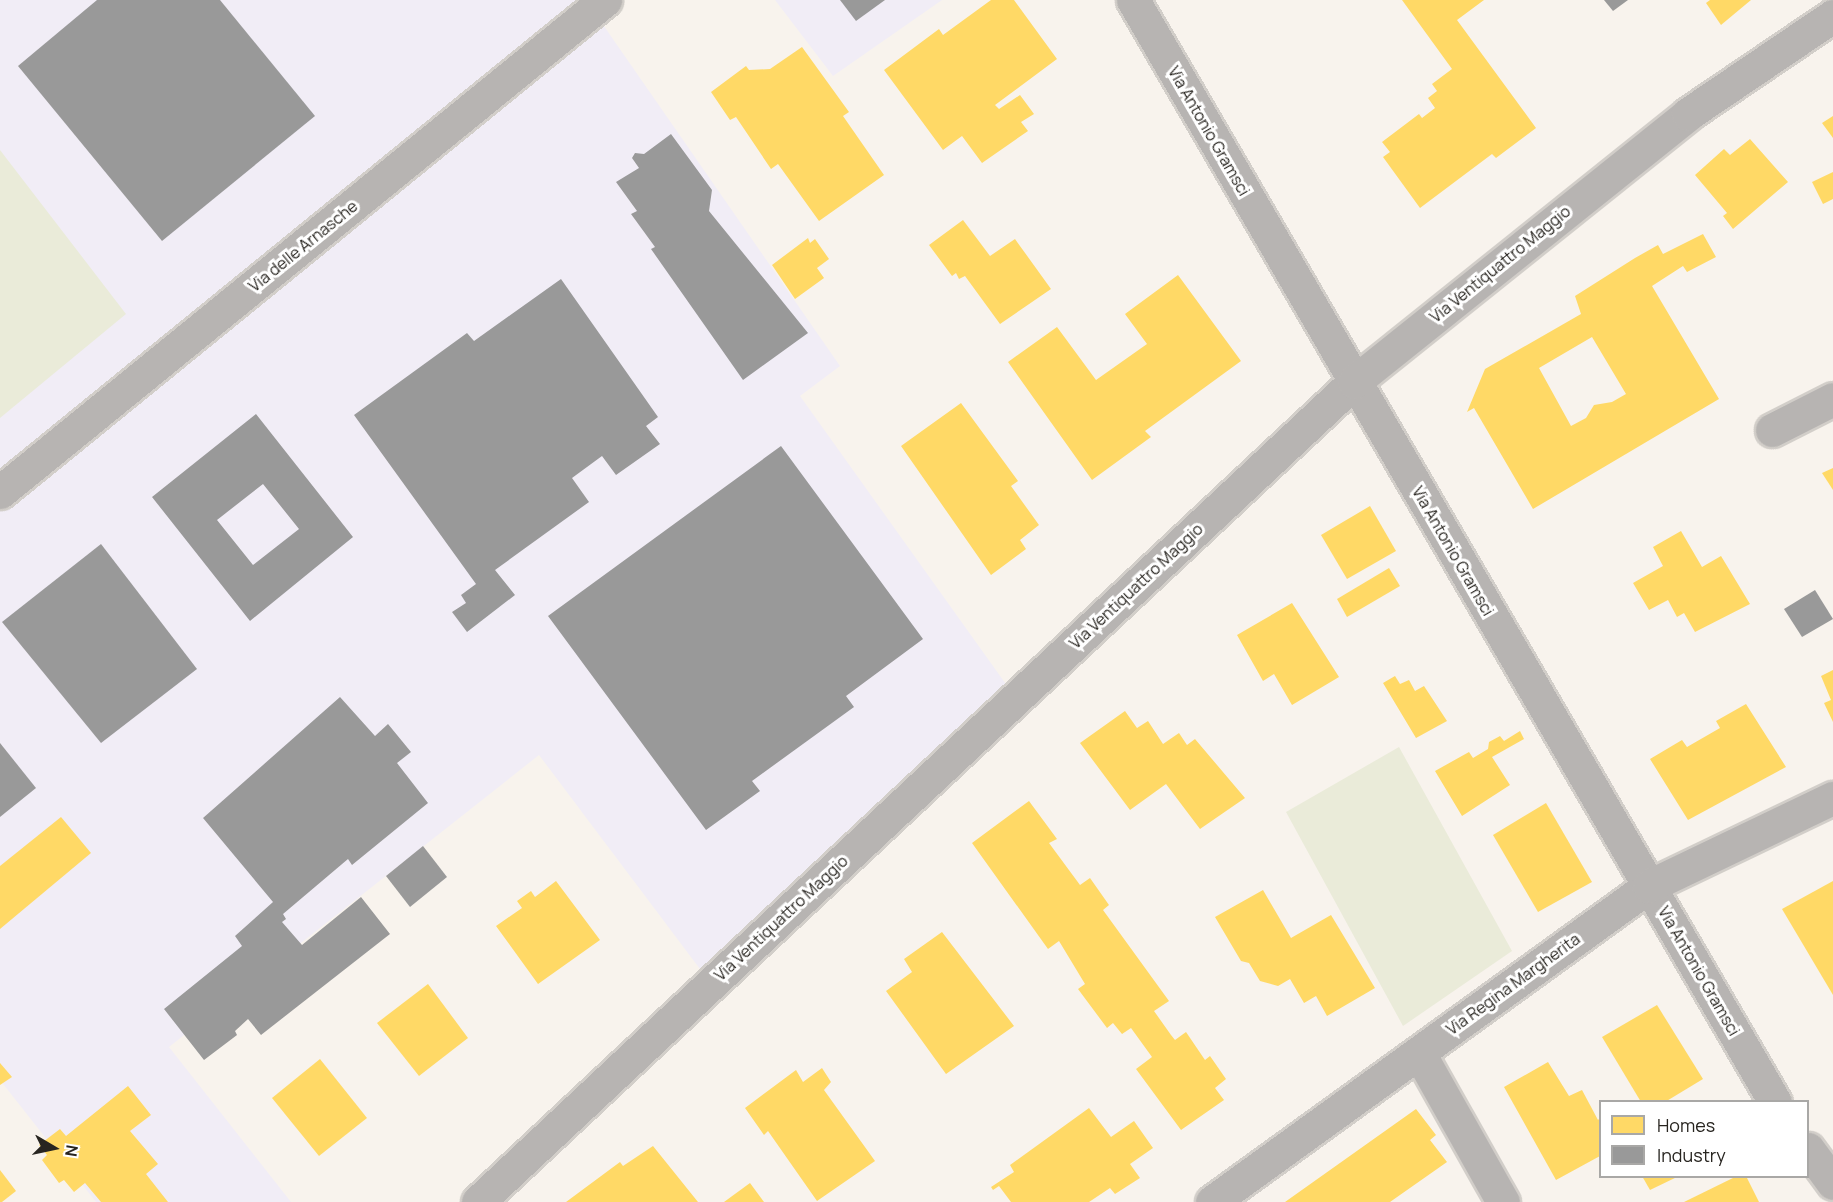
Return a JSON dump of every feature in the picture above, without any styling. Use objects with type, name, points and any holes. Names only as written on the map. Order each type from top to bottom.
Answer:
[{"type":"street","name":"Via delle Arnasche","points":[[0,492],[605,0]]},
{"type":"street","name":"Via Antonio Gramsci","points":[[1133,0],[1774,1100]]},
{"type":"street","name":"Via Ventiquattro Maggio","points":[[478,1202],[1354,382],[1688,114],[1833,16]]},
{"type":"street","points":[[1772,429],[1833,399]]},
{"type":"street","name":"Via Regina Margherita","points":[[1212,1202],[1649,886],[1833,798]]},
{"type":"street","points":[[1419,1053],[1503,1202]]},
{"type":"street","points":[[1809,1150],[1833,1183]]},
{"type":"shaded area","points":[[0,0],[622,0],[599,19],[840,366],[800,396],[1013,694],[706,977],[539,755],[169,1047],[291,1202],[96,1202],[0,1080]]},
{"type":"shaded area","points":[[775,0],[942,0],[833,76]]},
{"type":"green space","points":[[0,150],[126,314],[0,418]]},
{"type":"green space","points":[[1399,747],[1512,951],[1403,1026],[1286,812]]},
{"type":"building: Homes","points":[[991,0],[1014,0],[1057,59],[995,105],[999,109],[1020,95],[1034,114],[1021,122],[1028,131],[982,163],[962,136],[943,150],[884,70],[939,29],[943,35]]},
{"type":"building: Homes","points":[[1402,0],[1484,0],[1457,20],[1536,128],[1496,158],[1492,154],[1420,208],[1383,157],[1390,152],[1382,142],[1419,114],[1422,118],[1435,108],[1428,98],[1437,91],[1432,84],[1452,69]]},
{"type":"building: Homes","points":[[1710,0],[1751,0],[1721,25],[1706,3]]},
{"type":"building: Homes","points":[[802,47],[849,112],[843,116],[884,175],[819,221],[778,164],[771,169],[736,117],[730,120],[711,92],[746,66],[749,70],[770,69]]},
{"type":"building: Homes","points":[[1833,116],[1833,138],[1822,123]]},
{"type":"building: Homes","points":[[1750,139],[1788,182],[1733,229],[1723,216],[1727,213],[1695,175],[1724,149],[1730,155]]},
{"type":"building: Homes","points":[[1833,172],[1833,199],[1823,204],[1812,182]]},
{"type":"building: Homes","points":[[963,220],[990,256],[1015,239],[1051,289],[1000,324],[965,276],[959,279],[956,273],[952,276],[929,245]]},
{"type":"building: Homes","points":[[1703,234],[1716,257],[1687,272],[1683,266],[1652,286],[1719,399],[1533,509],[1474,408],[1467,412],[1485,369],[1581,314],[1575,296],[1658,245],[1663,254]],"holes":[[[1592,337],[1626,394],[1612,402],[1594,405],[1586,418],[1571,426],[1539,368]]]},
{"type":"building: Homes","points":[[808,238],[810,243],[815,239],[829,259],[817,268],[824,278],[795,299],[772,265]]},
{"type":"building: Homes","points":[[1178,275],[1241,361],[1145,431],[1151,437],[1092,480],[1008,362],[1057,327],[1096,380],[1147,344],[1125,314]]},
{"type":"building: Homes","points":[[961,403],[1018,481],[1011,486],[1039,525],[1020,540],[1026,549],[991,575],[901,446]]},
{"type":"building: Homes","points":[[1833,468],[1833,490],[1822,473]]},
{"type":"building: Homes","points":[[1370,506],[1396,551],[1347,579],[1321,535]]},
{"type":"building: Homes","points":[[1681,531],[1702,567],[1721,556],[1750,604],[1695,632],[1684,613],[1677,617],[1668,600],[1649,610],[1633,583],[1663,566],[1653,547]]},
{"type":"building: Homes","points":[[1389,568],[1400,586],[1347,617],[1337,599]]},
{"type":"building: Homes","points":[[1292,603],[1339,677],[1292,705],[1274,674],[1263,681],[1237,635]]},
{"type":"building: Homes","points":[[1833,670],[1833,722],[1824,703],[1831,700],[1821,676]]},
{"type":"building: Homes","points":[[1395,676],[1400,684],[1409,680],[1415,691],[1424,686],[1447,721],[1416,738],[1383,683]]},
{"type":"building: Homes","points":[[1746,704],[1786,767],[1688,820],[1650,759],[1682,740],[1687,747],[1720,728],[1716,721]]},
{"type":"building: Homes","points":[[1125,711],[1137,728],[1148,721],[1163,744],[1179,733],[1187,745],[1195,739],[1245,798],[1200,829],[1166,784],[1130,810],[1080,743]]},
{"type":"building: Homes","points":[[1520,731],[1524,739],[1492,757],[1510,785],[1462,816],[1435,771],[1469,752],[1473,758],[1488,749],[1489,742],[1500,736],[1504,741]]},
{"type":"building: Homes","points":[[1029,801],[1057,839],[1049,843],[1080,885],[1090,878],[1109,905],[1103,910],[1169,1001],[1154,1011],[1171,1035],[1175,1040],[1186,1032],[1205,1060],[1210,1056],[1226,1079],[1215,1088],[1224,1100],[1181,1130],[1136,1069],[1152,1057],[1131,1028],[1122,1034],[1113,1023],[1107,1028],[1078,989],[1085,984],[1059,941],[1048,949],[972,843]]},
{"type":"building: Homes","points":[[1546,803],[1592,882],[1538,912],[1493,835]]},
{"type":"building: Homes","points":[[61,817],[91,853],[0,929],[0,866]]},
{"type":"building: Homes","points":[[556,881],[600,940],[538,984],[496,926],[522,908],[517,901],[531,891],[535,897]]},
{"type":"building: Homes","points":[[1833,881],[1833,995],[1782,909]]},
{"type":"building: Homes","points":[[1263,890],[1291,938],[1331,915],[1375,988],[1327,1016],[1316,996],[1304,1003],[1290,979],[1278,986],[1260,981],[1249,963],[1241,961],[1215,917]]},
{"type":"building: Homes","points":[[942,932],[1014,1026],[946,1074],[886,991],[912,972],[904,959]]},
{"type":"building: Homes","points":[[428,984],[468,1038],[419,1076],[377,1023]]},
{"type":"building: Homes","points":[[1657,1005],[1703,1079],[1668,1100],[1640,1100],[1602,1037]]},
{"type":"building: Homes","points":[[320,1059],[367,1118],[319,1156],[272,1098]]},
{"type":"building: Homes","points":[[1548,1062],[1569,1096],[1582,1090],[1599,1119],[1599,1157],[1556,1180],[1504,1087]]},
{"type":"building: Homes","points":[[0,1063],[12,1077],[0,1085]]},
{"type":"building: Homes","points":[[822,1068],[831,1082],[824,1090],[875,1161],[817,1201],[768,1131],[764,1135],[745,1108],[796,1070],[803,1082]]},
{"type":"building: Homes","points":[[128,1086],[151,1115],[130,1131],[158,1164],[146,1174],[168,1202],[101,1202],[85,1183],[74,1192],[64,1180],[59,1183],[42,1160],[47,1155],[39,1145],[60,1129],[66,1136]]},
{"type":"building: Homes","points":[[1089,1108],[1111,1137],[1134,1121],[1153,1148],[1130,1164],[1140,1178],[1115,1194],[1110,1188],[1089,1202],[1011,1202],[999,1186],[993,1190],[991,1187],[1014,1172],[1010,1165]]},
{"type":"building: Homes","points":[[1416,1109],[1436,1135],[1430,1140],[1447,1162],[1390,1202],[1285,1202]]},
{"type":"building: Homes","points":[[653,1146],[698,1202],[566,1202],[620,1162],[623,1166]]},
{"type":"building: Homes","points":[[0,1170],[16,1191],[2,1202],[0,1202]]},
{"type":"building: Homes","points":[[1643,1178],[1675,1178],[1650,1190]]},
{"type":"building: Homes","points":[[1733,1178],[1747,1178],[1759,1202],[1684,1202]]},
{"type":"building: Homes","points":[[750,1183],[764,1202],[724,1202]]},
{"type":"building: Industry","points":[[97,0],[220,0],[315,116],[162,241],[18,66]]},
{"type":"building: Industry","points":[[840,0],[885,0],[856,21]]},
{"type":"building: Industry","points":[[1604,0],[1628,0],[1613,11]]},
{"type":"building: Industry","points":[[671,134],[712,190],[709,211],[808,333],[743,380],[651,249],[655,247],[631,214],[637,211],[616,182],[639,168],[632,158],[635,153],[644,154]]},
{"type":"building: Industry","points":[[561,279],[658,417],[646,426],[660,444],[616,475],[602,456],[572,478],[589,502],[495,570],[515,595],[467,632],[452,612],[466,603],[461,595],[476,584],[354,415],[467,333],[474,341]]},
{"type":"building: Industry","points":[[256,414],[353,537],[250,621],[152,497]],"holes":[[[263,484],[299,529],[253,565],[217,520]]]},
{"type":"building: Industry","points":[[781,446],[923,639],[846,696],[854,707],[752,781],[760,791],[706,830],[548,616]]},
{"type":"building: Industry","points":[[101,544],[197,669],[101,743],[2,622]]},
{"type":"building: Industry","points":[[1815,590],[1833,619],[1802,637],[1784,609]]},
{"type":"building: Industry","points":[[340,697],[375,736],[388,724],[411,752],[397,763],[428,803],[352,865],[348,859],[283,914],[286,919],[282,922],[302,945],[361,897],[390,934],[261,1035],[248,1019],[235,1031],[237,1035],[204,1060],[164,1009],[242,946],[235,936],[273,902],[203,818]]},
{"type":"building: Industry","points":[[0,743],[36,788],[0,817]]},
{"type":"building: Industry","points":[[423,846],[447,877],[410,907],[386,876]]}]
